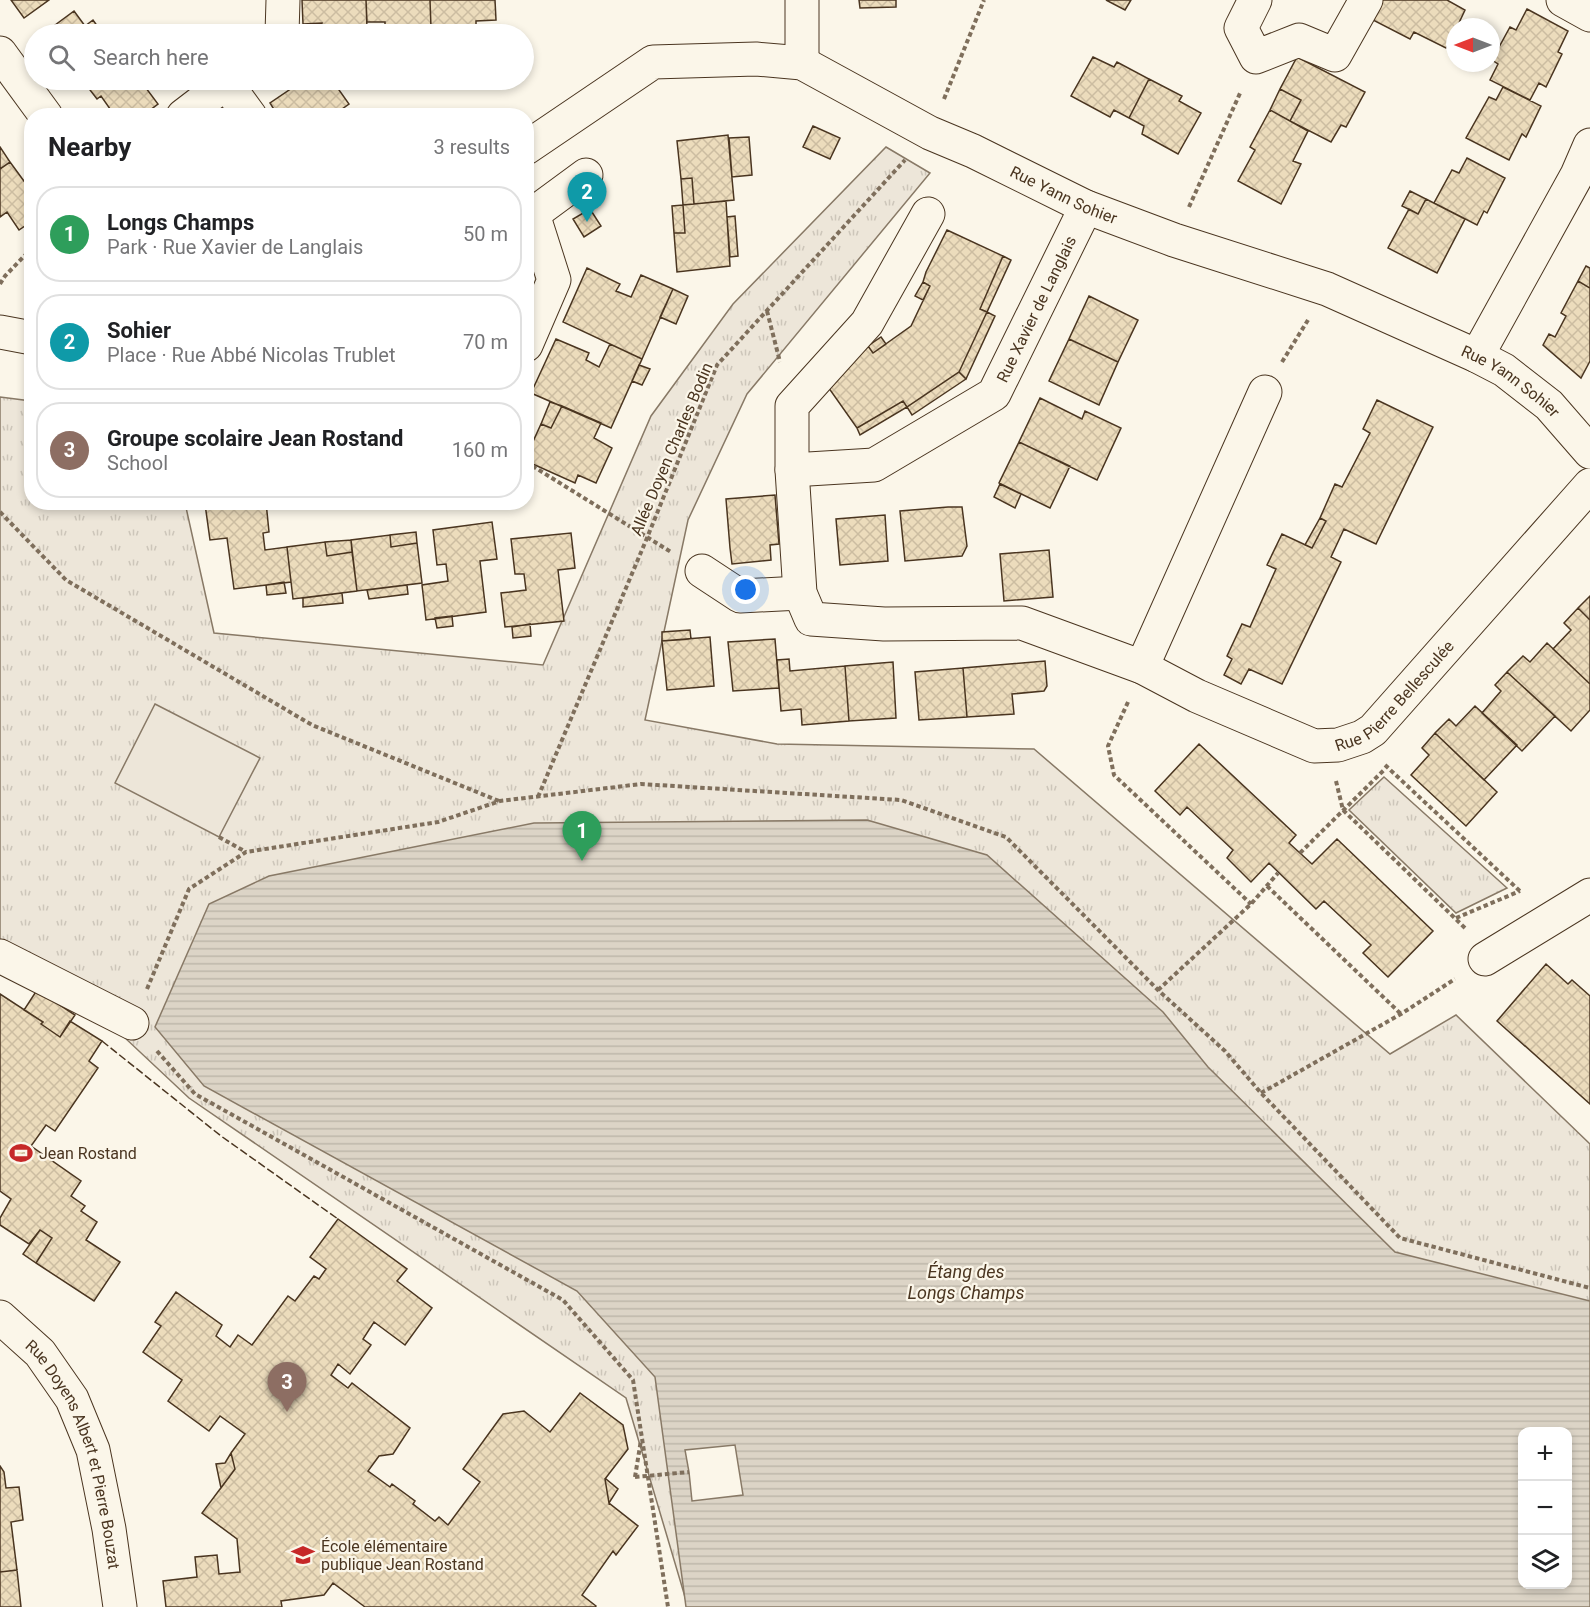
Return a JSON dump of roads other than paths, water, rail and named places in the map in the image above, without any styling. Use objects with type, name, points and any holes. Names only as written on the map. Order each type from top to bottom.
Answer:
[{"type":"street","points":[[282,24],[283,0]]},
{"type":"street","points":[[802,0],[802,63]]},
{"type":"street","points":[[1255,0],[1241,28],[1256,57],[1299,40],[1335,55],[1366,0]]},
{"type":"street","points":[[1563,0],[1590,15]]},
{"type":"street","points":[[0,52],[24,85]]},
{"type":"street","name":"Rue Yann Sohier","points":[[534,143],[653,62],[756,59],[802,63],[930,133],[973,151],[1086,207],[1174,240],[1328,289],[1504,370],[1548,405],[1590,452]]},
{"type":"street","points":[[27,90],[40,108]]},
{"type":"street","points":[[193,108],[216,90]]},
{"type":"street","points":[[234,90],[245,108]]},
{"type":"street","points":[[1477,357],[1577,175],[1590,145]]},
{"type":"street","points":[[534,208],[586,175]]},
{"type":"street","name":"Rue Xavier de Langlais","points":[[792,470],[874,465],[994,394],[1086,207]]},
{"type":"street","points":[[928,214],[867,323],[792,406],[792,470],[800,592],[811,619],[884,624],[1022,623],[1142,667],[1265,392]]},
{"type":"street","points":[[534,222],[554,280],[534,326]]},
{"type":"street","points":[[0,332],[24,336]]},
{"type":"street","name":"Rue Pierre Bellesculée","points":[[1142,667],[1197,696],[1314,746],[1338,745],[1362,736],[1373,730],[1590,485]]},
{"type":"street","points":[[702,572],[740,596],[800,592]]},
{"type":"street","points":[[1485,959],[1590,895]]},
{"type":"street","points":[[0,956],[132,1023]]},
{"type":"street","name":"Rue Doyens Albert et Pierre Bouzat","points":[[0,1317],[40,1353],[72,1399],[93,1450],[109,1529],[120,1607]]},
{"type":"water","name":"Étang des Longs Champs","points":[[867,820],[987,855],[1163,1012],[1208,1067],[1395,1252],[1590,1301],[1590,1607],[686,1607],[655,1377],[577,1291],[204,1086],[155,1027],[209,904],[269,876],[534,823]]},
{"type":"place","name":"Sohier","points":[[587,222]]},
{"type":"place","name":"Longs Champs","points":[[582,861]]},
{"type":"place","name":"Jean Rostand","points":[[21,1153]]},
{"type":"place","name":"Groupe scolaire Jean Rostand","points":[[287,1412]]},
{"type":"place","name":"École élémentaire publique Jean Rostand","points":[[303,1555]]}]
